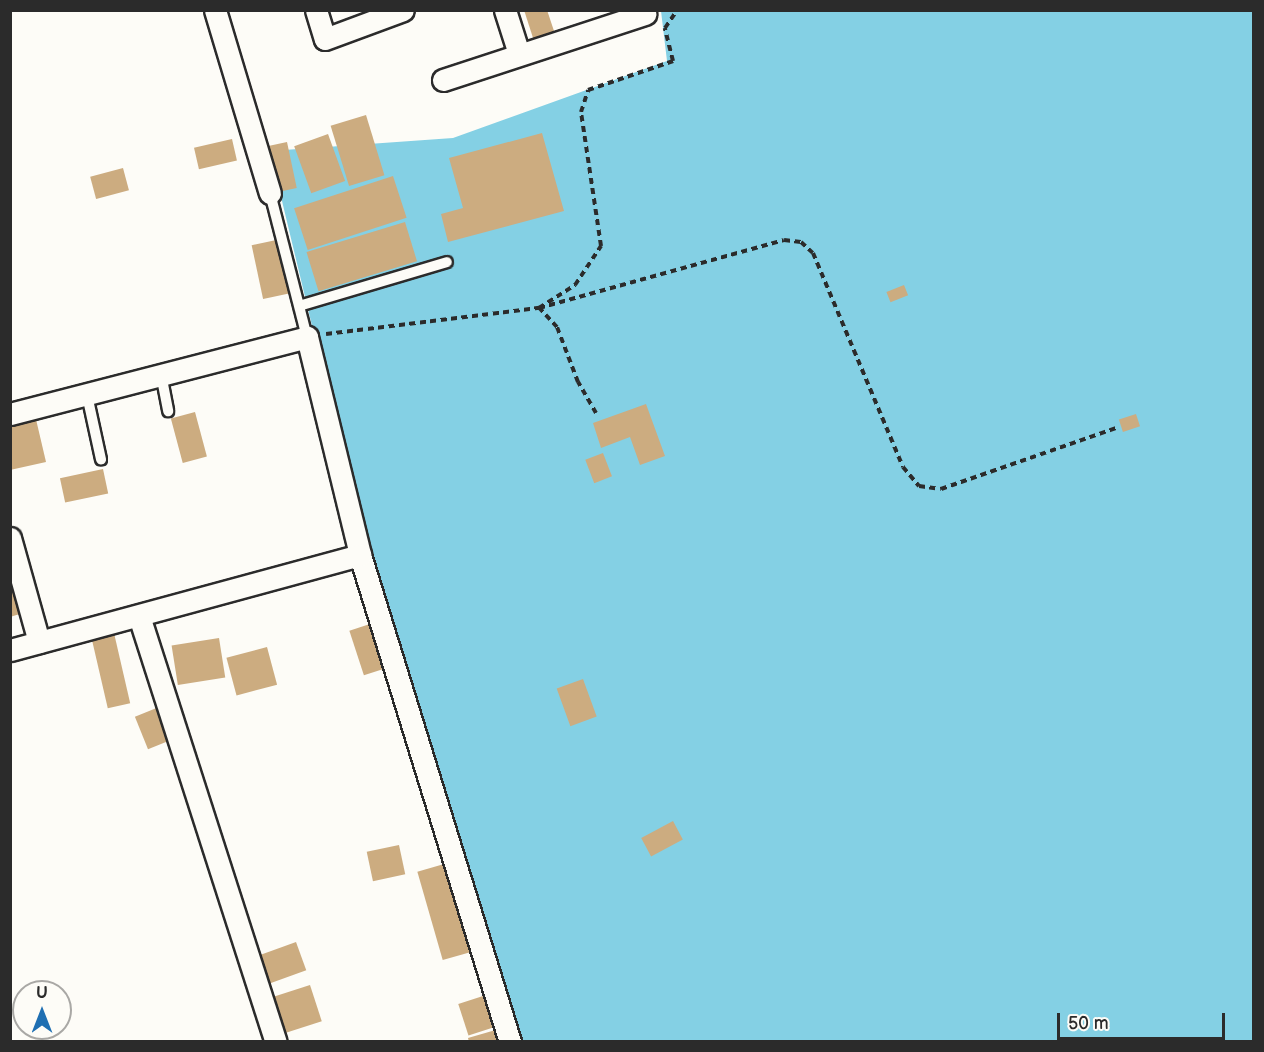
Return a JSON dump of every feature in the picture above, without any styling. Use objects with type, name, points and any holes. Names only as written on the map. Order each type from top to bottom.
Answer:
[{"type":"street","points":[[215,10],[270,193]]},
{"type":"street","points":[[316,10],[325,39],[403,10]]},
{"type":"street","points":[[505,10],[519,54]]},
{"type":"street","points":[[442,80],[645,14]]},
{"type":"street","points":[[10,414],[307,337],[360,555],[510,1041]]},
{"type":"street","points":[[10,538],[39,642]]},
{"type":"street","points":[[10,650],[360,555]]},
{"type":"street","points":[[139,616],[276,1041]]},
{"type":"lane","points":[[270,193],[302,305],[307,337]]},
{"type":"lane","points":[[302,305],[447,262]]},
{"type":"lane","points":[[161,374],[168,411]]},
{"type":"lane","points":[[87,395],[101,459]]},
{"type":"path","points":[[539,308],[575,285],[601,246],[581,112],[588,90],[673,61],[665,28],[677,10]]},
{"type":"path","points":[[307,337],[539,308],[784,240],[801,242],[813,253],[903,467],[919,486],[941,489],[1116,428]]},
{"type":"path","points":[[539,308],[557,327],[578,382],[596,413]]},
{"type":"water","points":[[661,11],[1253,11],[1253,1041],[515,1041],[363,538],[270,151],[453,138],[667,61]]},
{"type":"building","points":[[524,10],[547,10],[555,34],[534,41]]},
{"type":"building","points":[[366,115],[384,175],[349,186],[331,126]]},
{"type":"building","points":[[542,133],[564,211],[448,242],[441,214],[463,208],[449,158]]},
{"type":"building","points":[[328,134],[345,181],[311,193],[294,146]]},
{"type":"building","points":[[232,139],[237,160],[199,169],[194,148]]},
{"type":"building","points":[[287,142],[297,188],[272,193],[263,147]]},
{"type":"building","points":[[123,168],[129,190],[96,199],[90,177]]},
{"type":"building","points":[[393,176],[407,218],[308,250],[294,208]]},
{"type":"building","points":[[405,222],[417,261],[318,291],[307,252]]},
{"type":"building","points":[[281,239],[292,293],[263,299],[252,245]]},
{"type":"building","points":[[904,285],[908,295],[891,302],[886,292]]},
{"type":"building","points":[[646,404],[665,456],[640,465],[630,437],[601,448],[593,423]]},
{"type":"building","points":[[195,412],[207,456],[183,463],[171,418]]},
{"type":"building","points":[[1136,414],[1140,426],[1123,432],[1119,420]]},
{"type":"building","points":[[35,415],[46,462],[10,470],[10,421]]},
{"type":"building","points":[[603,453],[612,476],[594,483],[585,460]]},
{"type":"building","points":[[103,469],[108,493],[65,503],[60,478]]},
{"type":"building","points":[[10,578],[23,613],[10,617]]},
{"type":"building","points":[[376,622],[391,667],[364,675],[349,631]]},
{"type":"building","points":[[114,633],[130,703],[108,708],[92,638]]},
{"type":"building","points":[[219,638],[225,678],[178,685],[172,646]]},
{"type":"building","points":[[267,647],[277,685],[237,696],[226,658]]},
{"type":"building","points":[[583,679],[597,717],[570,726],[557,689]]},
{"type":"building","points":[[159,707],[172,739],[148,749],[135,717]]},
{"type":"building","points":[[673,821],[683,840],[651,856],[641,838]]},
{"type":"building","points":[[399,845],[405,874],[373,881],[367,852]]},
{"type":"building","points":[[451,862],[476,950],[443,960],[417,872]]},
{"type":"building","points":[[296,942],[306,970],[270,984],[259,955]]},
{"type":"building","points":[[310,985],[322,1021],[284,1034],[272,997]]},
{"type":"building","points":[[483,996],[493,1027],[468,1035],[458,1004]]},
{"type":"building","points":[[499,1029],[502,1042],[469,1042],[468,1038]]}]
